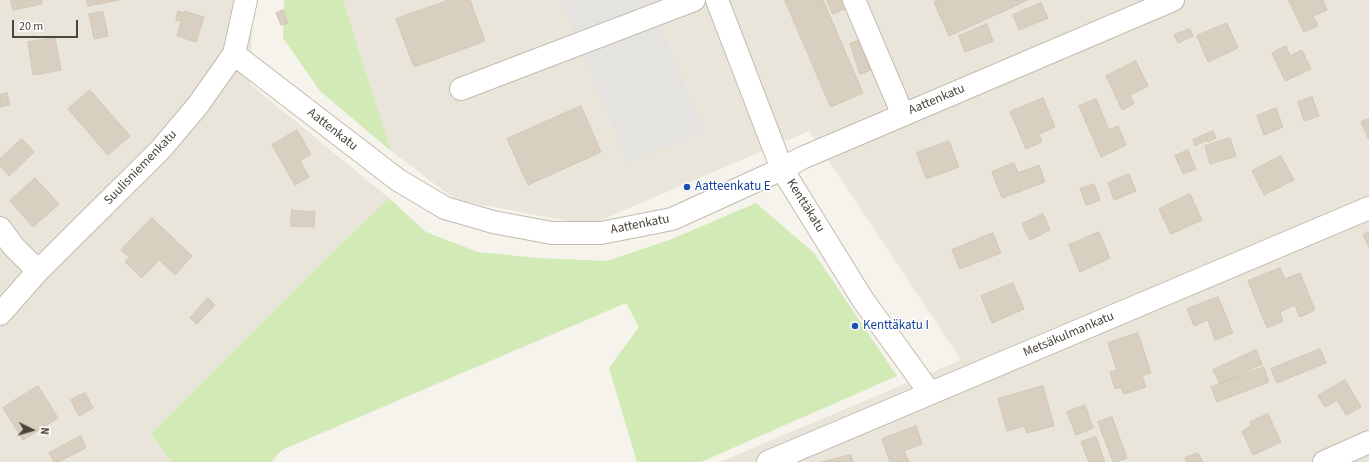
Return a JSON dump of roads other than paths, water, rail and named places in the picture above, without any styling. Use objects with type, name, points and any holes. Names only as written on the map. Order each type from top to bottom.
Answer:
[{"type":"street","name":"Suulisniemenkatu","points":[[0,314],[38,271],[161,149],[198,105],[234,54],[246,0]]},
{"type":"street","points":[[461,89],[694,0]]},
{"type":"street","name":"Kenttäkatu","points":[[717,0],[782,169],[863,300],[930,393]]},
{"type":"street","points":[[854,0],[903,115]]},
{"type":"street","name":"Aattenkatu","points":[[234,54],[398,180],[445,208],[492,222],[552,233],[601,233],[672,219],[782,169],[802,158],[1165,1]]},
{"type":"street","name":"Metsäkulmankatu","points":[[768,462],[1369,208]]},
{"type":"street","points":[[0,228],[13,246],[38,271]]},
{"type":"street","points":[[1324,462],[1369,442]]},
{"type":"place","name":"Aatteenkatu E","points":[[687,187]]},
{"type":"place","name":"Kenttäkatu I","points":[[855,326]]}]
